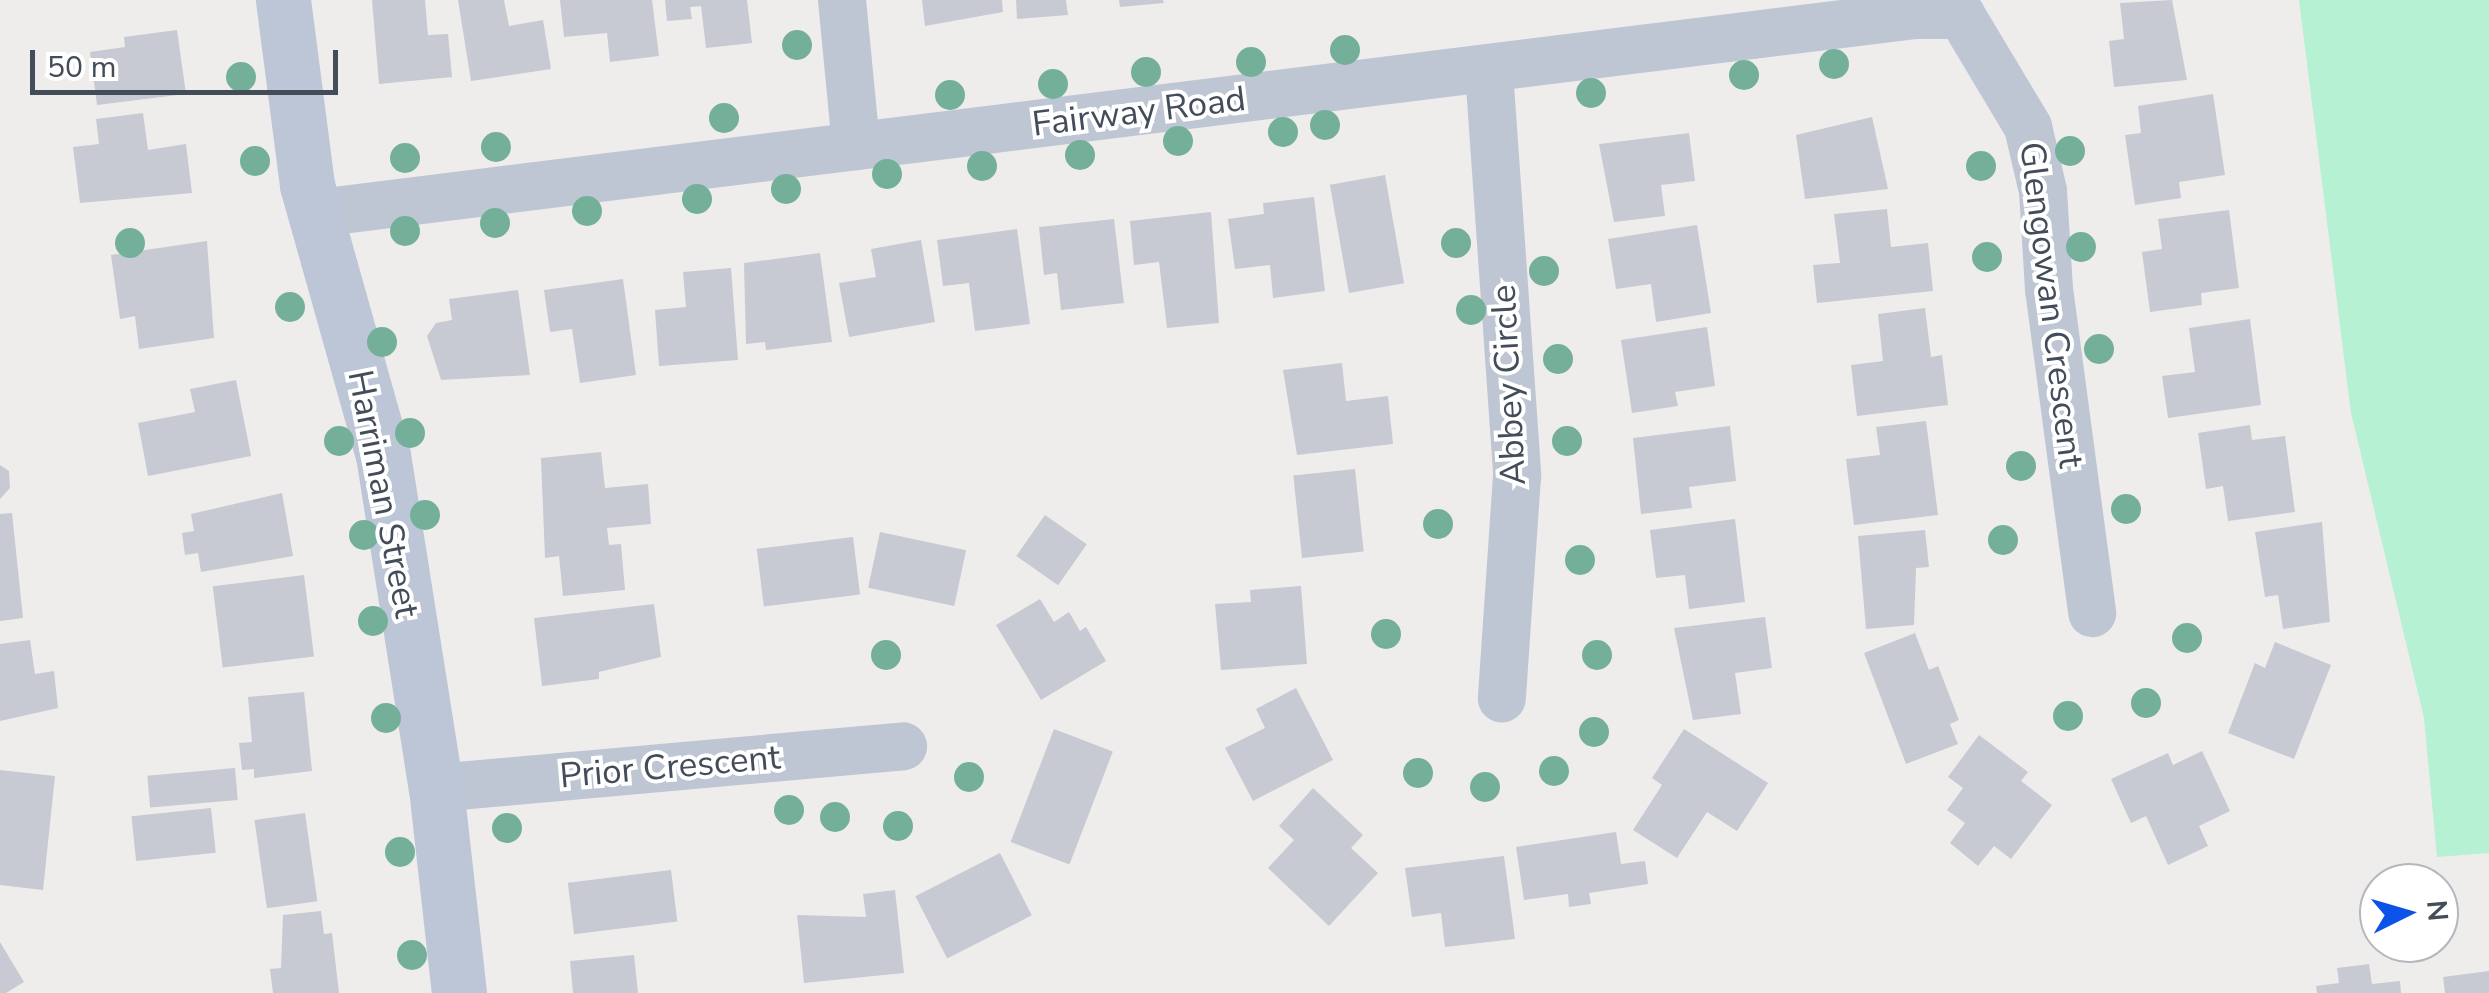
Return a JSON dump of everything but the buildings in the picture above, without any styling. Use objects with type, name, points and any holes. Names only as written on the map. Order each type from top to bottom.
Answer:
[{"type":"street","name":"Harriman Street","points":[[283,0],[307,185],[383,454],[436,788],[459,993]]},
{"type":"street","points":[[842,0],[856,146]]},
{"type":"street","name":"Fairway Road","points":[[318,213],[1490,71],[1964,7]]},
{"type":"street","name":"Glengowan Crescent","points":[[1964,7],[2028,127],[2043,191],[2049,289],[2092,613]]},
{"type":"street","name":"Abbey Circle","points":[[1490,71],[1516,476],[1502,698]]},
{"type":"street","name":"Prior Crescent","points":[[436,788],[903,746]]},
{"type":"green space","points":[[2299,0],[2489,0],[2489,853],[2437,857],[2424,718],[2351,413]]}]
